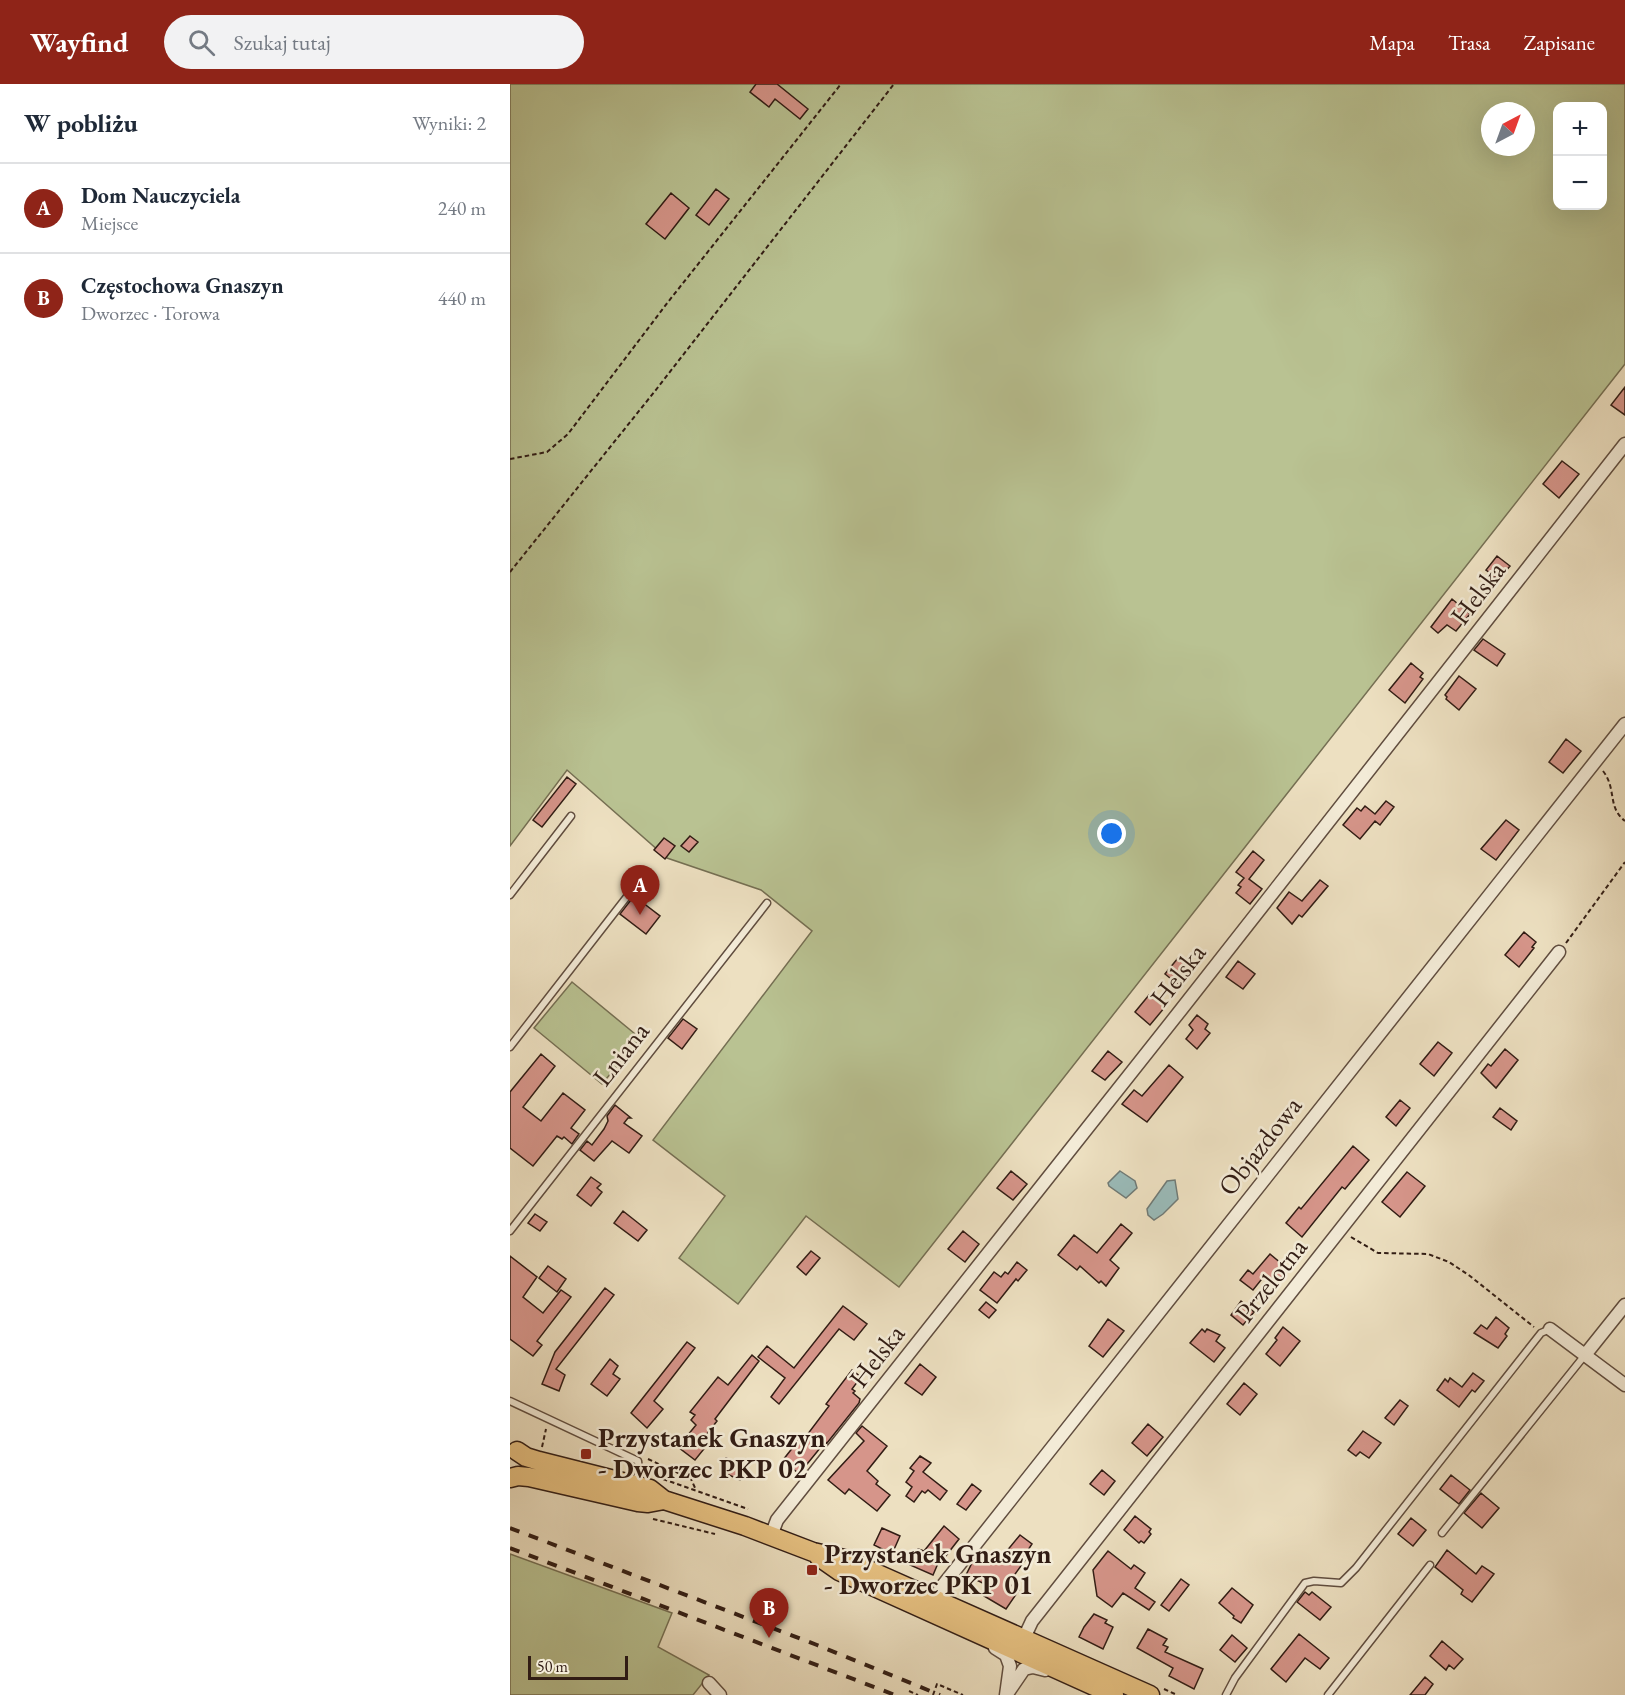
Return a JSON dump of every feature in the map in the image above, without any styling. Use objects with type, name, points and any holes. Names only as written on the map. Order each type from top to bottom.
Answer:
[{"type":"main road","points":[[513,1444],[517,1460],[510,1477],[529,1477],[648,1503],[664,1500]]},
{"type":"main road","points":[[513,1444],[526,1457],[635,1484],[650,1489],[664,1500],[813,1552],[844,1559],[1150,1695]]},
{"type":"main road","points":[[813,1552],[839,1571],[1114,1695]]},
{"type":"street","name":"Helska","points":[[771,1536],[779,1517],[1625,444]]},
{"type":"street","name":"Objazdowa","points":[[936,1600],[940,1589],[1625,724]]},
{"type":"street","name":"Przelotna","points":[[1024,1638],[1032,1621],[1559,952]]},
{"type":"street","points":[[1585,1355],[1625,1305]]},
{"type":"street","points":[[1545,1331],[1585,1355],[1625,1385]]},
{"type":"street","points":[[886,1593],[892,1602],[1006,1654],[1010,1666],[1007,1695]]},
{"type":"street","points":[[1007,1695],[1024,1669],[1033,1667],[1101,1695]]},
{"type":"street","points":[[709,1683],[720,1695]]},
{"type":"lane","points":[[510,895],[571,816]]},
{"type":"lane","points":[[510,1047],[629,894]]},
{"type":"lane","name":"Lniana","points":[[510,1231],[767,903]]},
{"type":"lane","points":[[1226,1695],[1235,1678],[1305,1583],[1314,1581],[1341,1583],[1356,1568],[1545,1331]]},
{"type":"lane","points":[[1442,1533],[1585,1355]]},
{"type":"lane","points":[[510,1401],[638,1461],[639,1470],[635,1484]]},
{"type":"lane","points":[[1328,1695],[1430,1565]]},
{"type":"path","points":[[510,459],[547,452],[568,434],[668,302],[841,84]]},
{"type":"path","points":[[510,572],[655,391],[894,84]]},
{"type":"path","points":[[1595,762],[1611,781],[1612,799],[1618,816],[1625,821]]},
{"type":"path","points":[[1559,952],[1625,862]]},
{"type":"path","points":[[1340,1231],[1378,1253],[1428,1254],[1449,1263],[1545,1331]]},
{"type":"path","points":[[539,1461],[546,1429]]},
{"type":"path","points":[[644,1516],[724,1535]]},
{"type":"path","points":[[933,1695],[937,1684],[963,1695]]},
{"type":"path","points":[[909,1691],[918,1695]]},
{"type":"green space","points":[[510,84],[1625,84],[1625,364],[899,1287],[806,1216],[738,1304],[679,1258],[725,1196],[653,1140],[812,931],[761,890],[667,858],[567,770],[510,846]]},
{"type":"green space","points":[[572,982],[640,1038],[602,1084],[534,1028]]},
{"type":"green space","points":[[510,1554],[672,1613],[658,1647],[709,1675],[693,1695],[510,1695]]},
{"type":"water","points":[[1120,1171],[1135,1181],[1137,1188],[1126,1198],[1108,1183]]},
{"type":"water","points":[[1175,1180],[1178,1199],[1154,1220],[1148,1215],[1147,1209],[1167,1181]]},
{"type":"building","points":[[756,84],[777,84],[808,109],[800,119],[775,99],[769,107],[750,92]]},
{"type":"building","points":[[716,189],[729,199],[709,225],[696,215]]},
{"type":"building","points":[[671,193],[689,208],[665,239],[646,224]]},
{"type":"building","points":[[1625,387],[1625,415],[1611,405]]},
{"type":"building","points":[[1562,461],[1579,474],[1559,498],[1543,484]]},
{"type":"building","points":[[1497,556],[1510,566],[1498,580],[1495,577],[1490,578],[1490,573],[1486,570]]},
{"type":"building","points":[[1452,599],[1470,614],[1456,631],[1447,625],[1438,633],[1431,627]]},
{"type":"building","points":[[1483,639],[1505,654],[1497,666],[1474,650]]},
{"type":"building","points":[[1411,663],[1423,673],[1420,677],[1423,679],[1405,703],[1389,690]]},
{"type":"building","points":[[1459,676],[1476,689],[1459,710],[1446,699],[1445,695]]},
{"type":"building","points":[[1566,739],[1581,751],[1563,773],[1549,762]]},
{"type":"building","points":[[567,777],[576,784],[542,827],[533,820]]},
{"type":"building","points":[[1386,801],[1394,807],[1380,825],[1375,821],[1360,839],[1343,825],[1357,808],[1361,811],[1365,806],[1375,814]]},
{"type":"building","points":[[1506,820],[1519,830],[1496,860],[1481,849]]},
{"type":"building","points":[[690,836],[698,842],[689,852],[681,846]]},
{"type":"building","points":[[664,838],[675,846],[665,859],[654,850]]},
{"type":"building","points":[[1253,851],[1264,860],[1249,879],[1262,889],[1250,904],[1236,893],[1241,887],[1238,885],[1244,878],[1236,872]]},
{"type":"building","points":[[1320,880],[1328,886],[1302,917],[1299,915],[1292,924],[1277,908],[1289,892],[1302,901]]},
{"type":"building","points":[[634,896],[660,916],[646,934],[620,914]]},
{"type":"building","points":[[1524,932],[1536,942],[1519,967],[1505,955]]},
{"type":"building","points":[[1178,958],[1194,970],[1181,987],[1165,974]]},
{"type":"building","points":[[1238,961],[1255,974],[1243,989],[1226,977]]},
{"type":"building","points":[[1149,995],[1165,1007],[1150,1025],[1135,1012]]},
{"type":"building","points":[[1197,1015],[1208,1024],[1205,1029],[1210,1033],[1197,1049],[1186,1039],[1193,1030],[1189,1025]]},
{"type":"building","points":[[683,1019],[697,1029],[682,1049],[668,1038]]},
{"type":"building","points":[[1438,1042],[1452,1053],[1434,1076],[1420,1064]]},
{"type":"building","points":[[1505,1049],[1518,1060],[1496,1088],[1481,1073],[1488,1064],[1491,1066]]},
{"type":"building","points":[[1108,1051],[1122,1062],[1105,1080],[1092,1071]]},
{"type":"building","points":[[541,1054],[555,1066],[523,1107],[541,1121],[563,1093],[585,1110],[571,1128],[579,1134],[572,1144],[564,1137],[562,1139],[557,1136],[533,1166],[510,1148],[510,1092]]},
{"type":"building","points":[[1169,1065],[1183,1077],[1147,1122],[1122,1104],[1134,1090],[1142,1096]]},
{"type":"building","points":[[1400,1100],[1410,1108],[1396,1126],[1386,1117]]},
{"type":"building","points":[[615,1105],[631,1118],[624,1123],[642,1136],[629,1153],[612,1141],[594,1161],[580,1150],[587,1141],[592,1145],[604,1129],[608,1121],[607,1116]]},
{"type":"building","points":[[1500,1108],[1517,1121],[1511,1130],[1493,1117]]},
{"type":"building","points":[[1353,1146],[1369,1160],[1345,1189],[1342,1187],[1302,1237],[1286,1223],[1299,1207],[1301,1209]]},
{"type":"building","points":[[1011,1171],[1027,1184],[1013,1200],[997,1188]]},
{"type":"building","points":[[1407,1172],[1425,1186],[1400,1217],[1382,1202]]},
{"type":"building","points":[[591,1177],[601,1184],[597,1188],[602,1192],[591,1206],[577,1195]]},
{"type":"building","points":[[623,1211],[647,1230],[638,1241],[614,1223]]},
{"type":"building","points":[[535,1214],[547,1222],[540,1231],[528,1223]]},
{"type":"building","points":[[1121,1224],[1132,1233],[1110,1260],[1119,1268],[1106,1286],[1101,1281],[1099,1283],[1080,1266],[1077,1270],[1058,1255],[1074,1235],[1097,1253]]},
{"type":"building","points":[[963,1231],[979,1244],[965,1262],[948,1249]]},
{"type":"building","points":[[811,1251],[820,1258],[806,1275],[797,1267]]},
{"type":"building","points":[[1270,1254],[1288,1269],[1276,1284],[1265,1275],[1253,1290],[1240,1280],[1248,1270],[1253,1274]]},
{"type":"building","points":[[510,1256],[537,1277],[523,1297],[543,1313],[561,1290],[571,1297],[537,1341],[542,1345],[533,1356],[510,1339]]},
{"type":"building","points":[[1017,1262],[1027,1270],[1018,1281],[1016,1279],[997,1303],[980,1290],[994,1272],[1001,1277],[1005,1272],[1008,1274]]},
{"type":"building","points":[[548,1266],[566,1279],[557,1292],[539,1278]]},
{"type":"building","points":[[605,1288],[614,1295],[556,1369],[565,1375],[559,1391],[542,1384],[555,1352]]},
{"type":"building","points":[[1241,1301],[1254,1312],[1243,1325],[1231,1315]]},
{"type":"building","points":[[986,1302],[996,1310],[989,1318],[979,1310]]},
{"type":"building","points":[[843,1306],[867,1324],[854,1340],[839,1329],[779,1404],[771,1397],[785,1378],[758,1357],[767,1346],[794,1368]]},
{"type":"building","points":[[1496,1317],[1509,1328],[1505,1334],[1507,1336],[1498,1348],[1474,1333],[1481,1325],[1487,1329]]},
{"type":"building","points":[[1108,1319],[1124,1331],[1103,1357],[1089,1346]]},
{"type":"building","points":[[1283,1327],[1300,1341],[1280,1366],[1266,1354],[1277,1340],[1275,1338]]},
{"type":"building","points":[[1202,1329],[1205,1332],[1207,1329],[1220,1335],[1216,1341],[1225,1348],[1214,1362],[1190,1343]]},
{"type":"building","points":[[687,1342],[695,1348],[654,1401],[663,1409],[647,1428],[631,1413]]},
{"type":"building","points":[[752,1355],[759,1361],[715,1419],[717,1421],[706,1435],[712,1439],[695,1460],[678,1447],[696,1425],[691,1420],[695,1415],[690,1412],[718,1377],[728,1385]]},
{"type":"building","points":[[610,1359],[618,1366],[613,1374],[620,1379],[607,1396],[591,1384]]},
{"type":"building","points":[[920,1364],[936,1377],[922,1395],[905,1383]]},
{"type":"building","points":[[852,1370],[861,1377],[852,1389],[860,1399],[859,1403],[799,1474],[783,1460],[801,1437],[804,1439],[829,1406],[826,1404]]},
{"type":"building","points":[[1473,1373],[1484,1381],[1475,1392],[1472,1390],[1459,1407],[1437,1390],[1445,1379],[1448,1382],[1450,1378],[1462,1387]]},
{"type":"building","points":[[1244,1383],[1257,1394],[1240,1415],[1227,1404]]},
{"type":"building","points":[[1400,1400],[1408,1406],[1394,1425],[1385,1418]]},
{"type":"building","points":[[1148,1424],[1163,1437],[1147,1456],[1132,1443]]},
{"type":"building","points":[[862,1426],[887,1446],[867,1471],[878,1481],[876,1484],[890,1495],[877,1511],[849,1489],[845,1494],[828,1480],[864,1441],[856,1433]]},
{"type":"building","points":[[1363,1431],[1381,1443],[1369,1458],[1360,1452],[1356,1456],[1348,1450]]},
{"type":"building","points":[[920,1456],[931,1463],[923,1472],[947,1491],[940,1500],[928,1490],[925,1493],[922,1491],[914,1502],[906,1496],[912,1487],[906,1482],[914,1471],[910,1468]]},
{"type":"building","points":[[726,1458],[746,1467],[740,1480],[720,1471]]},
{"type":"building","points":[[1102,1470],[1115,1481],[1104,1495],[1090,1484]]},
{"type":"building","points":[[1451,1475],[1470,1490],[1459,1504],[1440,1489]]},
{"type":"building","points":[[972,1484],[981,1491],[966,1510],[957,1504]]},
{"type":"building","points":[[1481,1493],[1499,1508],[1482,1528],[1464,1513]]},
{"type":"building","points":[[1135,1516],[1151,1529],[1149,1532],[1151,1534],[1144,1543],[1141,1541],[1139,1543],[1124,1530]]},
{"type":"building","points":[[1411,1518],[1426,1530],[1413,1546],[1398,1534]]},
{"type":"building","points":[[944,1526],[959,1539],[945,1557],[942,1554],[933,1575],[910,1565],[918,1549],[924,1551]]},
{"type":"building","points":[[882,1528],[900,1536],[892,1554],[874,1545]]},
{"type":"building","points":[[1020,1535],[1032,1544],[1028,1550],[1031,1552],[1010,1581],[1009,1584],[1019,1590],[1006,1609],[984,1596],[991,1587],[966,1575],[975,1558],[978,1560],[983,1550],[1001,1558]]},
{"type":"building","points":[[1447,1550],[1476,1574],[1482,1566],[1494,1574],[1472,1602],[1461,1594],[1463,1590],[1435,1567]]},
{"type":"building","points":[[1108,1551],[1131,1569],[1134,1565],[1145,1573],[1135,1588],[1155,1602],[1149,1610],[1123,1593],[1112,1607],[1097,1596],[1093,1570]]},
{"type":"building","points":[[1181,1579],[1189,1585],[1169,1611],[1161,1605]]},
{"type":"building","points":[[1232,1588],[1253,1605],[1241,1623],[1219,1603]]},
{"type":"building","points":[[1305,1592],[1309,1595],[1312,1592],[1331,1607],[1320,1620],[1297,1602]]},
{"type":"building","points":[[1094,1614],[1107,1620],[1105,1623],[1113,1627],[1103,1649],[1079,1637]]},
{"type":"building","points":[[1148,1629],[1167,1639],[1163,1645],[1168,1647],[1165,1652],[1203,1669],[1194,1689],[1169,1676],[1173,1668],[1137,1648]]},
{"type":"building","points":[[1299,1634],[1329,1658],[1320,1669],[1305,1658],[1286,1682],[1271,1669]]},
{"type":"building","points":[[1232,1635],[1247,1648],[1235,1662],[1220,1650]]},
{"type":"building","points":[[1442,1641],[1463,1659],[1454,1669],[1449,1665],[1446,1670],[1430,1656]]},
{"type":"building","points":[[1425,1677],[1433,1684],[1425,1695],[1410,1695]]},
{"type":"railway","points":[[510,1528],[817,1645],[940,1695]]},
{"type":"railway","points":[[510,1548],[895,1695]]},
{"type":"place","name":"Dom Nauczyciela","points":[[640,915]]},
{"type":"place","name":"Przystanek Gnaszyn - Dworzec PKP 02","points":[[586,1454]]},
{"type":"place","name":"Przystanek Gnaszyn - Dworzec PKP 01","points":[[812,1570]]},
{"type":"place","name":"Częstochowa Gnaszyn","points":[[769,1638]]}]
